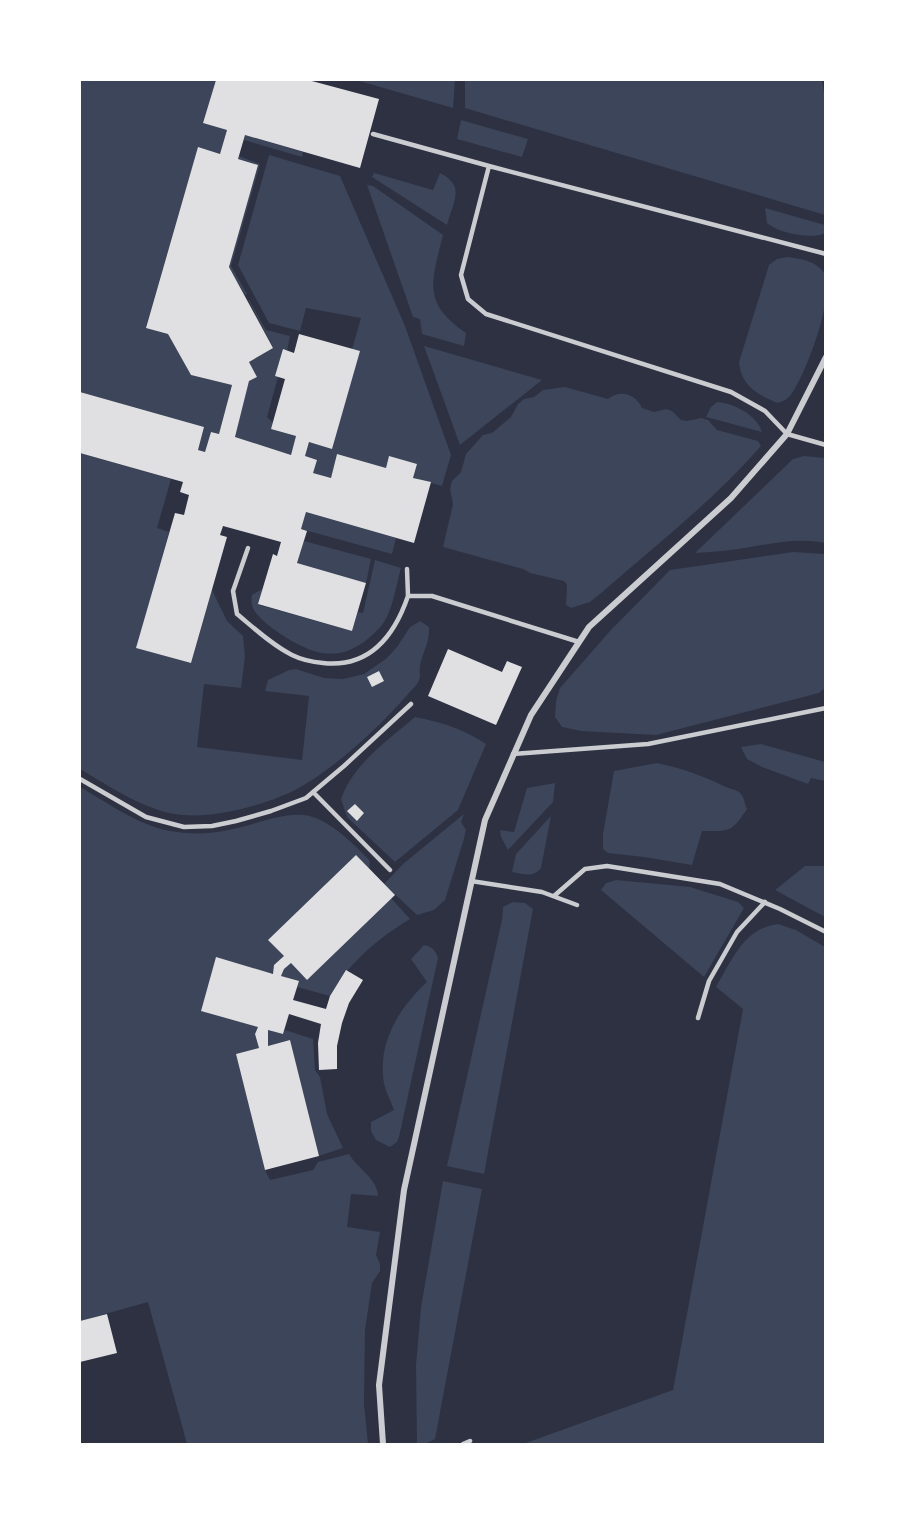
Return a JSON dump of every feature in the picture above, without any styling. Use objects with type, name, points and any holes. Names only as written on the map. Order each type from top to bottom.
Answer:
[{"type":"street","points":[[383,1444],[379,1385],[404,1190],[485,820],[531,714],[589,627],[731,498],[787,434],[825,357]]},
{"type":"lane","points":[[373,134],[825,255]]},
{"type":"lane","points":[[489,166],[461,275],[468,299],[486,314],[731,392],[765,411],[787,434],[825,445]]},
{"type":"lane","points":[[249,548],[233,591],[237,614],[291,655],[308,661],[339,665],[364,658],[384,641],[400,619],[408,596],[407,569]]},
{"type":"lane","points":[[408,596],[432,596],[579,642]]},
{"type":"lane","points":[[80,779],[146,817],[184,827],[212,826],[263,814],[306,798],[411,704]]},
{"type":"lane","points":[[513,754],[648,744],[825,708]]},
{"type":"lane","points":[[313,792],[390,870]]},
{"type":"lane","points":[[554,896],[585,869],[606,866],[720,884],[765,902],[825,932]]},
{"type":"lane","points":[[471,881],[542,892],[577,905]]},
{"type":"lane","points":[[698,1018],[709,981],[737,932],[765,902]]},
{"type":"lane","points":[[463,1444],[470,1441]]},
{"type":"shaded area","points":[[80,80],[216,80],[203,123],[227,130],[220,154],[198,148],[146,327],[168,334],[191,375],[232,385],[219,434],[211,432],[205,452],[198,450],[204,427],[80,392]]},
{"type":"shaded area","points":[[356,80],[455,80],[453,108]]},
{"type":"shaded area","points":[[465,80],[822,80],[826,105],[825,215],[465,108]]},
{"type":"shaded area","points":[[461,120],[528,139],[522,157],[457,139]]},
{"type":"shaded area","points":[[245,135],[303,152],[302,157],[244,140]]},
{"type":"shaded area","points":[[269,155],[340,176],[405,326],[451,455],[442,486],[413,478],[417,464],[389,457],[386,468],[337,454],[331,478],[313,473],[305,456],[309,442],[332,448],[352,349],[361,318],[306,308],[300,331],[269,323],[238,265]]},
{"type":"shaded area","points":[[239,156],[260,164],[231,266],[247,294],[245,295],[229,267],[257,165],[238,159]]},
{"type":"shaded area","points":[[374,173],[433,190],[440,173],[448,178],[453,183],[455,195],[447,225],[372,177]]},
{"type":"shaded area","points":[[367,185],[373,186],[443,235],[436,265],[434,290],[442,311],[466,333],[464,346],[422,334],[420,319],[413,317]]},
{"type":"shaded area","points":[[765,208],[825,225],[825,233],[804,236],[779,230],[767,223]]},
{"type":"shaded area","points":[[788,257],[810,262],[822,270],[826,280],[826,295],[818,333],[804,371],[790,396],[778,403],[764,397],[747,383],[740,370],[739,362],[769,265],[777,259]]},
{"type":"shaded area","points":[[248,300],[266,330],[290,336],[287,351],[283,350],[275,376],[278,377],[267,417],[273,423],[271,429],[296,436],[291,455],[235,437],[249,381],[257,377],[249,362],[273,347]]},
{"type":"shaded area","points":[[424,346],[542,380],[460,445]]},
{"type":"shaded area","points":[[565,387],[608,399],[618,394],[627,394],[636,399],[642,408],[654,412],[666,409],[672,411],[681,420],[701,418],[708,420],[717,430],[758,441],[761,446],[703,504],[600,594],[590,602],[571,608],[566,605],[567,585],[564,581],[443,547],[453,504],[450,489],[452,481],[461,472],[466,454],[483,435],[492,433],[511,417],[518,404],[524,399],[534,397],[543,390]]},
{"type":"shaded area","points":[[717,402],[730,405],[750,415],[762,432],[706,417],[711,407]]},
{"type":"shaded area","points":[[80,453],[171,479],[157,528],[169,532],[137,648],[191,663],[212,590],[227,621],[243,636],[245,656],[241,688],[204,684],[197,747],[302,760],[309,696],[265,691],[268,680],[296,669],[324,678],[343,679],[364,674],[387,658],[410,627],[420,621],[429,627],[429,633],[417,684],[368,735],[320,775],[289,793],[251,806],[209,815],[170,813],[129,798],[80,769]]},
{"type":"shaded area","points":[[804,456],[825,458],[825,543],[790,541],[695,553],[793,459]]},
{"type":"shaded area","points":[[306,512],[396,538],[392,554],[301,529]]},
{"type":"shaded area","points":[[304,541],[371,559],[366,583],[297,563]]},
{"type":"shaded area","points":[[793,552],[825,554],[826,687],[819,693],[656,735],[581,731],[562,727],[555,717],[560,688],[610,631],[670,570]]},
{"type":"shaded area","points":[[375,560],[401,568],[392,605],[378,630],[352,649],[334,654],[310,650],[281,635],[253,608],[252,595],[262,589],[259,605],[352,631],[358,612],[363,613]]},
{"type":"shaded area","points":[[415,717],[452,727],[486,744],[458,810],[395,862],[347,817],[341,799],[347,786],[363,764]]},
{"type":"shaded area","points":[[761,744],[825,762],[825,781],[811,778],[808,784],[747,759],[741,747]]},
{"type":"shaded area","points":[[657,763],[692,773],[736,790],[744,800],[747,809],[733,827],[724,830],[702,831],[692,865],[608,853],[603,849],[603,834],[614,771]]},
{"type":"shaded area","points":[[555,783],[553,802],[508,850],[500,830],[514,832],[527,788]]},
{"type":"shaded area","points":[[80,787],[140,821],[178,832],[230,830],[287,815],[313,817],[331,826],[370,861],[369,869],[356,855],[269,941],[284,956],[273,974],[216,958],[201,1010],[258,1027],[255,1034],[259,1048],[236,1054],[265,1170],[270,1180],[313,1170],[318,1162],[349,1154],[375,1184],[378,1196],[351,1194],[347,1227],[380,1232],[376,1255],[380,1271],[372,1283],[365,1330],[364,1404],[368,1444],[187,1444],[148,1302],[80,1321]]},
{"type":"shaded area","points":[[464,814],[461,822],[466,830],[445,900],[434,910],[417,915],[384,884],[403,864]]},
{"type":"shaded area","points":[[551,816],[541,868],[531,874],[512,872],[516,854]]},
{"type":"shaded area","points":[[805,866],[825,866],[825,917],[775,890]]},
{"type":"shaded area","points":[[616,880],[690,887],[738,902],[744,908],[704,977],[601,890],[606,883]]},
{"type":"shaded area","points":[[391,898],[410,919],[386,935],[355,962],[330,996],[297,987],[299,982],[281,976],[284,969],[291,963],[307,980]]},
{"type":"shaded area","points":[[513,902],[525,903],[533,909],[484,1174],[447,1166],[503,907]]},
{"type":"shaded area","points":[[778,924],[796,930],[825,947],[825,1444],[523,1444],[673,1390],[743,1009],[716,987],[740,947],[756,932]]},
{"type":"shaded area","points":[[424,945],[433,949],[438,958],[399,1137],[397,1142],[390,1147],[376,1140],[371,1131],[371,1122],[394,1110],[383,1079],[385,1048],[401,1012],[427,982],[411,959]]},
{"type":"shaded area","points":[[268,1030],[283,1034],[285,1030],[313,1039],[315,1070],[320,1077],[327,1114],[343,1148],[319,1156],[290,1041],[268,1046]]},
{"type":"shaded area","points":[[443,1181],[482,1189],[435,1439],[425,1444],[417,1444],[416,1365],[421,1307]]},
{"type":"building","points":[[216,80],[308,80],[379,99],[360,168],[245,135],[238,159],[258,165],[229,267],[273,348],[249,362],[257,377],[249,381],[235,437],[291,455],[296,436],[271,429],[285,379],[275,376],[283,349],[294,353],[299,334],[360,351],[332,449],[309,442],[305,456],[317,460],[313,473],[331,478],[337,454],[386,468],[389,456],[417,464],[413,478],[431,482],[414,543],[306,512],[301,529],[307,531],[297,563],[366,583],[352,631],[258,604],[273,554],[277,556],[281,542],[223,526],[220,535],[227,537],[191,663],[136,648],[175,513],[184,515],[189,495],[180,492],[183,482],[80,453],[80,392],[204,427],[198,450],[205,452],[211,432],[219,434],[232,385],[191,375],[168,334],[146,328],[198,147],[220,154],[227,130],[203,123]]},
{"type":"building","points":[[448,649],[502,672],[507,661],[522,667],[496,725],[428,696]]},
{"type":"building","points":[[379,671],[384,681],[372,687],[367,677]]},
{"type":"building","points":[[355,804],[364,813],[357,821],[347,811]]},
{"type":"building","points":[[356,855],[395,895],[307,980],[291,963],[284,969],[281,976],[299,981],[293,1000],[326,1009],[330,996],[346,970],[363,980],[349,1003],[342,1023],[337,1046],[337,1069],[319,1070],[318,1043],[321,1024],[289,1014],[283,1034],[268,1030],[268,1046],[290,1040],[319,1156],[265,1170],[236,1054],[259,1048],[255,1034],[258,1027],[201,1011],[216,957],[273,974],[274,965],[284,956],[268,940]]},
{"type":"building","points":[[107,1314],[117,1353],[80,1362],[80,1321]]}]
